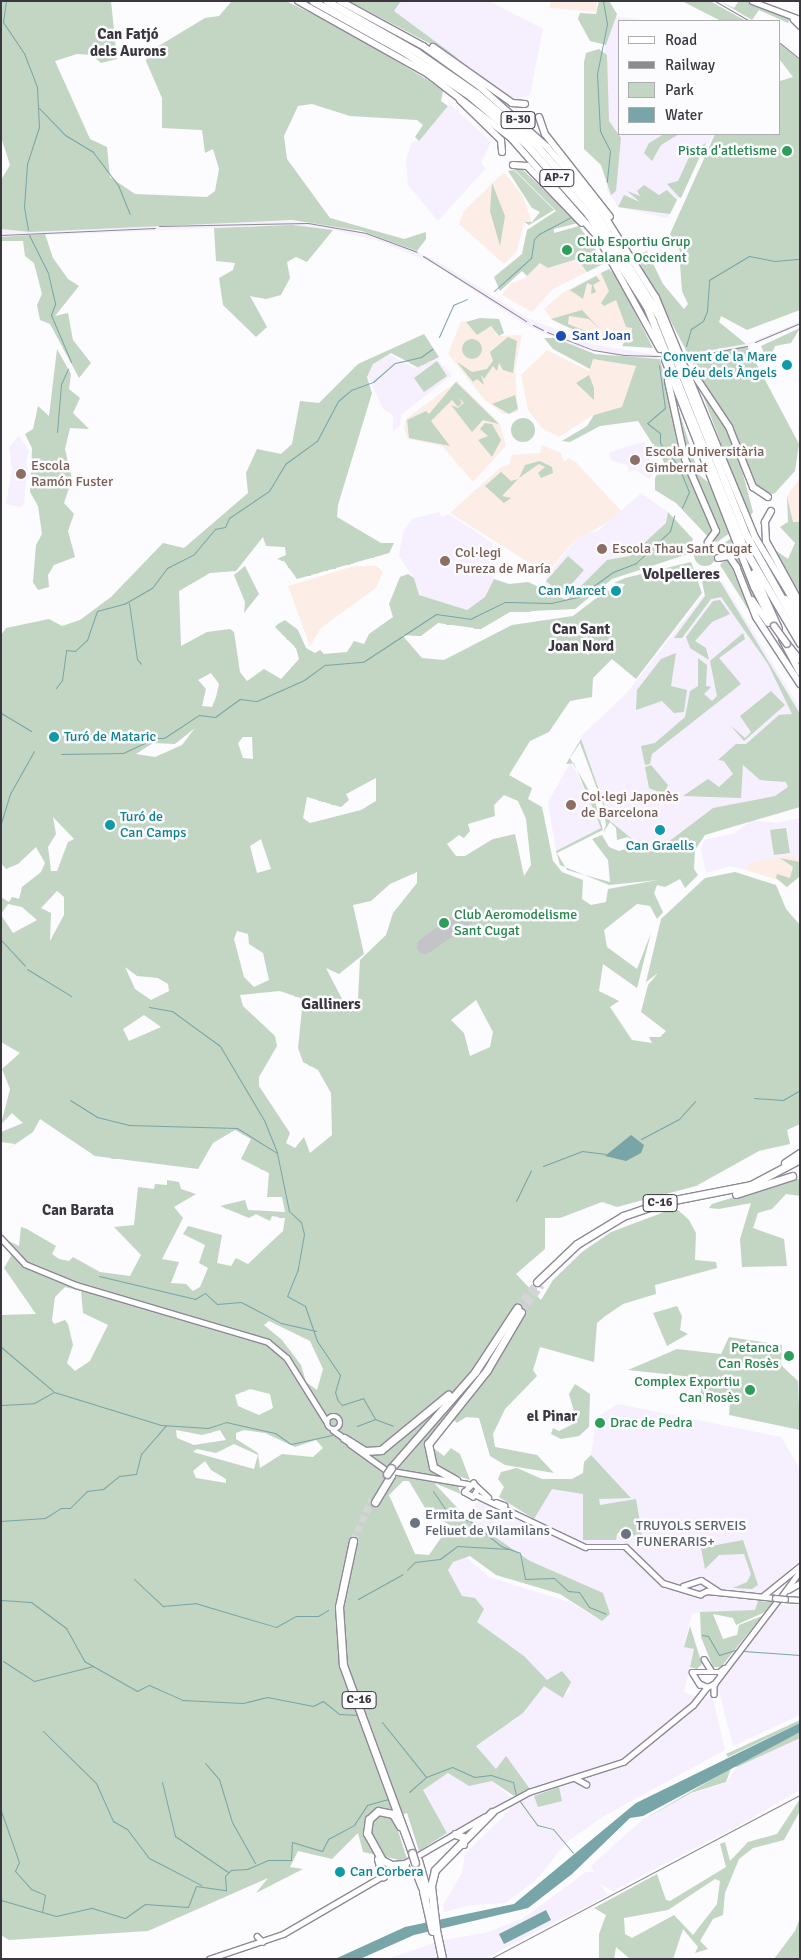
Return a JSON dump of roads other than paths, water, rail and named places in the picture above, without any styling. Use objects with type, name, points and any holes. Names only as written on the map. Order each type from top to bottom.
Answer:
[{"type":"highway","points":[[297,1],[311,4]]},
{"type":"highway","name":"AP-7","points":[[327,1],[457,78],[518,128],[561,171],[607,229],[642,284],[705,427],[746,535],[800,631]]},
{"type":"highway","name":"B-30","points":[[340,1],[397,31],[463,73],[531,132],[578,182],[627,249],[670,327],[755,537],[800,611]]},
{"type":"highway","name":"B-30","points":[[311,4],[411,63],[472,105],[523,150],[577,210],[616,264],[648,323],[754,587],[775,630],[800,660]]},
{"type":"highway","name":"AP-7","points":[[311,4],[411,56],[470,96],[524,143],[584,209],[625,268],[656,326],[745,549],[800,643]]},
{"type":"highway","points":[[397,31],[455,60],[512,104],[525,104]]},
{"type":"highway","name":"B-30","points":[[411,63],[486,125],[502,142],[502,152]]},
{"type":"highway","points":[[539,117],[542,130],[596,196],[627,249]]},
{"type":"highway","name":"B-30","points":[[513,165],[530,168],[616,264]]},
{"type":"highway","points":[[648,323],[664,364],[685,459],[716,529],[708,542]]},
{"type":"highway","points":[[670,327],[729,427],[752,487],[768,497]]},
{"type":"highway","points":[[705,427],[756,545],[800,621]]},
{"type":"highway","points":[[771,511],[764,522],[765,537],[800,603]]},
{"type":"highway","points":[[765,537],[800,598]]},
{"type":"highway","points":[[745,549],[799,673]]},
{"type":"highway","points":[[718,558],[729,556],[775,630]]},
{"type":"highway","points":[[736,566],[756,617],[800,684]]},
{"type":"highway","points":[[785,1163],[800,1153]]},
{"type":"highway","name":"C-16","points":[[800,1159],[746,1187],[648,1207],[592,1233],[540,1283],[581,1246],[626,1220],[674,1204],[736,1194],[771,1182],[800,1164]]},
{"type":"highway","points":[[736,1194],[792,1176]]},
{"type":"highway","points":[[648,1207],[721,1188]]},
{"type":"highway","points":[[374,1500],[391,1471],[478,1367],[519,1310]]},
{"type":"highway","points":[[391,1471],[478,1375],[519,1310]]},
{"type":"highway","points":[[456,1480],[431,1465],[428,1444],[479,1381],[519,1310]]},
{"type":"highway","points":[[344,1438],[365,1451],[386,1447],[478,1367]]},
{"type":"highway","name":"C-16","points":[[355,1542],[343,1600],[346,1656],[430,1904],[442,1959]]},
{"type":"highway","points":[[383,1876],[373,1850],[368,1821],[375,1812],[384,1810],[397,1820],[413,1853]]},
{"type":"highway","points":[[430,1904],[435,1870],[463,1844],[492,1812]]},
{"type":"highway","points":[[455,1834],[462,1837],[463,1844]]},
{"type":"highway","points":[[373,1850],[388,1864],[405,1864]]},
{"type":"highway","name":"C-16","points":[[416,1862],[422,1887],[430,1904],[438,1959]]},
{"type":"main road","points":[[752,1],[792,18],[800,26]]},
{"type":"main road","points":[[792,18],[800,18]]},
{"type":"main road","points":[[1,1238],[25,1264],[76,1285],[264,1340],[285,1355],[333,1430],[379,1467],[456,1480],[478,1489],[504,1508]]},
{"type":"main road","points":[[321,1409],[340,1419],[344,1438]]},
{"type":"main road","points":[[327,1422],[333,1416]]},
{"type":"main road","points":[[333,1430],[340,1426]]},
{"type":"main road","points":[[447,1479],[464,1489],[467,1496]]},
{"type":"main road","points":[[464,1489],[468,1484]]},
{"type":"main road","points":[[476,1496],[478,1489]]},
{"type":"main road","points":[[460,1496],[476,1496],[588,1548],[626,1547],[657,1580],[683,1586],[700,1594],[707,1590],[760,1597],[800,1599]]},
{"type":"main road","points":[[760,1597],[776,1590],[800,1566]]},
{"type":"main road","points":[[210,1959],[256,1944],[260,1939],[405,1864],[526,1793],[626,1760],[708,1687],[715,1683],[800,1571]]},
{"type":"main road","points":[[683,1586],[695,1584],[701,1580],[720,1591]]},
{"type":"main road","points":[[780,1597],[799,1583]]},
{"type":"main road","points":[[695,1584],[695,1590]]},
{"type":"main road","points":[[707,1584],[707,1590]]},
{"type":"main road","points":[[702,1671],[704,1659],[713,1671],[714,1694],[692,1672],[713,1671],[723,1670],[766,1616]]},
{"type":"main road","points":[[699,1681],[699,1697]]},
{"type":"main road","points":[[573,1778],[584,1781],[585,1774]]},
{"type":"water","points":[[631,1135],[644,1145],[641,1153],[626,1161],[605,1156]]},
{"type":"water","points":[[800,1723],[800,1732],[643,1816],[630,1818],[572,1874],[528,1908],[414,1935],[360,1959],[335,1959],[405,1927],[514,1904],[636,1803]]},
{"type":"water","points":[[546,1910],[551,1920],[504,1944],[499,1934]]},
{"type":"waterway","points":[[6,1],[3,22],[24,53],[37,87],[39,127],[27,164],[24,207],[28,230]]},
{"type":"waterway","points":[[603,1],[607,24],[597,74],[600,131],[610,151],[607,182]]},
{"type":"waterway","points":[[39,108],[65,135],[93,152],[118,185],[130,214]]},
{"type":"waterway","points":[[494,291],[531,258],[534,239],[539,234],[571,217]]},
{"type":"waterway","points":[[29,235],[48,273],[55,304],[51,315],[71,362]]},
{"type":"waterway","points":[[686,346],[691,329],[703,321],[707,311],[709,280],[749,256],[775,261],[800,259]]},
{"type":"waterway","points":[[439,337],[453,305],[467,299]]},
{"type":"waterway","points":[[56,688],[62,680],[66,650],[75,651],[87,640],[97,611],[124,604],[152,588],[167,568],[194,554],[215,529],[225,527],[229,518],[269,491],[285,464],[317,441],[338,401],[351,390],[373,382],[395,363],[421,357],[432,349]]},
{"type":"waterway","points":[[659,365],[665,408],[647,423],[660,433],[660,443],[678,465],[689,492],[682,508]]},
{"type":"waterway","points":[[57,432],[61,384],[68,369]]},
{"type":"waterway","points":[[61,754],[123,753],[155,738],[164,738],[199,715],[215,717],[240,699],[257,701],[304,680],[325,665],[363,662],[436,614],[470,619],[505,602],[551,603],[578,597],[613,572],[636,563],[670,531],[674,516]]},
{"type":"waterway","points":[[129,603],[137,659],[141,664]]},
{"type":"waterway","points":[[1,713],[31,731]]},
{"type":"waterway","points":[[1,823],[10,794],[34,751]]},
{"type":"waterway","points":[[1,940],[25,966]]},
{"type":"waterway","points":[[27,969],[71,996]]},
{"type":"waterway","points":[[149,1007],[172,1011],[220,1046],[264,1120],[277,1153]]},
{"type":"waterway","points":[[754,1098],[783,1100],[800,1090]]},
{"type":"waterway","points":[[70,1100],[97,1117],[128,1125],[237,1128],[277,1153],[289,1211],[301,1222],[304,1234],[298,1269],[287,1296],[305,1306],[317,1341],[340,1375],[335,1392],[338,1401],[342,1405],[363,1398],[375,1419],[393,1426]]},
{"type":"waterway","points":[[641,1139],[679,1119],[695,1101]]},
{"type":"waterway","points":[[543,1166],[582,1151],[606,1154]]},
{"type":"waterway","points":[[516,1201],[531,1170]]},
{"type":"waterway","points":[[99,1276],[195,1299],[205,1293],[217,1304],[241,1302],[281,1323],[316,1331]]},
{"type":"waterway","points":[[1,1347],[53,1391]]},
{"type":"waterway","points":[[1,1405],[34,1403],[54,1392],[161,1425],[208,1428],[226,1422],[275,1433],[291,1444],[332,1435]]},
{"type":"waterway","points":[[357,1426],[375,1419]]},
{"type":"waterway","points":[[1,1521],[45,1518],[61,1508],[70,1508],[87,1491],[103,1489],[119,1476],[136,1474],[141,1454],[166,1425]]},
{"type":"waterway","points":[[433,1491],[449,1515],[470,1521],[501,1546],[520,1553],[525,1579],[554,1578],[568,1591],[579,1592],[589,1607],[606,1614]]},
{"type":"waterway","points":[[407,1570],[415,1562],[440,1559],[457,1546],[509,1549]]},
{"type":"waterway","points":[[358,1599],[403,1574]]},
{"type":"waterway","points":[[134,1579],[163,1606],[195,1603],[276,1627],[296,1616],[318,1616],[328,1610]]},
{"type":"waterway","points":[[1,1600],[31,1602],[66,1628],[84,1661],[137,1691],[149,1685],[182,1700],[243,1703],[267,1697],[313,1706],[323,1701],[339,1714],[358,1715]]},
{"type":"waterway","points":[[702,1635],[708,1636],[719,1655],[735,1650]]},
{"type":"waterway","points":[[744,1651],[800,1655]]},
{"type":"waterway","points":[[3,1661],[34,1681],[93,1666]]},
{"type":"waterway","points":[[382,1722],[426,1777]]},
{"type":"waterway","points":[[43,1731],[96,1783],[113,1821],[127,1829],[149,1858],[201,1885]]},
{"type":"waterway","points":[[205,1763],[219,1779],[232,1822],[255,1863]]},
{"type":"waterway","points":[[409,1792],[426,1777],[452,1767],[474,1777],[491,1775],[513,1782],[516,1795]]},
{"type":"waterway","points":[[162,1782],[175,1836],[228,1872]]},
{"type":"waterway","points":[[1,1900],[56,1916],[92,1908],[125,1918],[145,1904],[188,1907],[196,1886],[226,1890],[225,1876],[231,1870],[247,1869],[268,1860],[291,1860],[292,1842],[322,1851],[328,1839],[354,1825],[367,1805],[388,1799]]},
{"type":"waterway","points":[[519,1800],[537,1825],[553,1829],[573,1853]]},
{"type":"waterway","points":[[1,1811],[19,1862],[15,1871],[31,1889],[45,1895],[42,1912]]},
{"type":"tunnel","points":[[517,1308],[537,1282]]},
{"type":"tunnel","points":[[521,1312],[541,1285]]},
{"type":"tunnel","points":[[353,1541],[372,1499]]},
{"type":"railway","points":[[715,1],[747,20]]},
{"type":"railway","points":[[781,44],[800,59]]},
{"type":"railway","points":[[159,226],[308,223],[366,233],[417,252]]},
{"type":"railway","points":[[1,235],[155,228]]},
{"type":"railway","points":[[423,256],[526,321]]},
{"type":"railway","points":[[755,342],[800,323]]},
{"type":"railway","points":[[533,325],[543,330]]},
{"type":"railway","points":[[547,332],[593,350],[623,355],[688,357],[747,346]]},
{"type":"railway","points":[[490,1959],[800,1795]]},
{"type":"place","name":"Pista d'atletisme","points":[[787,151]]},
{"type":"place","name":"Club Esportiu Grup Catalana Occident","points":[[567,250]]},
{"type":"place","name":"Sant Joan","points":[[561,336]]},
{"type":"place","name":"Convent de la Mare de Déu dels Àngels","points":[[787,365]]},
{"type":"place","name":"Escola Universitària Gimbernat","points":[[635,460]]},
{"type":"place","name":"Escola Ramón Fuster","points":[[21,474]]},
{"type":"place","name":"Escola Thau Sant Cugat","points":[[602,549]]},
{"type":"place","name":"Col·legi Pureza de María","points":[[445,561]]},
{"type":"place","name":"Can Marcet","points":[[616,591]]},
{"type":"place","name":"Turó de Mataric","points":[[54,737]]},
{"type":"place","name":"Col·legi Japonès de Barcelona","points":[[571,805]]},
{"type":"place","name":"Turó de Can Camps","points":[[110,825]]},
{"type":"place","name":"Can Graells","points":[[660,830]]},
{"type":"place","name":"Club Aeromodelisme Sant Cugat","points":[[444,923]]},
{"type":"place","name":"Petanca Can Rosès","points":[[789,1356]]},
{"type":"place","name":"Complex Exportiu Can Rosès","points":[[750,1390]]},
{"type":"place","name":"Drac de Pedra","points":[[600,1423]]},
{"type":"place","name":"Ermita de Sant Feliuet de Vilamilans","points":[[415,1523]]},
{"type":"place","name":"TRUYOLS SERVEIS FUNERARIS+","points":[[626,1534]]},
{"type":"place","name":"Can Corbera","points":[[340,1872]]},
{"type":"district","name":"Can Fatjó dels Aurons","points":[[128,42]]},
{"type":"district","name":"Volpelleres","points":[[681,574]]},
{"type":"district","name":"Can Sant Joan Nord","points":[[581,638]]},
{"type":"district","name":"Galliners","points":[[331,1005]]},
{"type":"district","name":"Can Barata","points":[[78,1211]]},
{"type":"district","name":"el Pinar","points":[[552,1417]]}]
